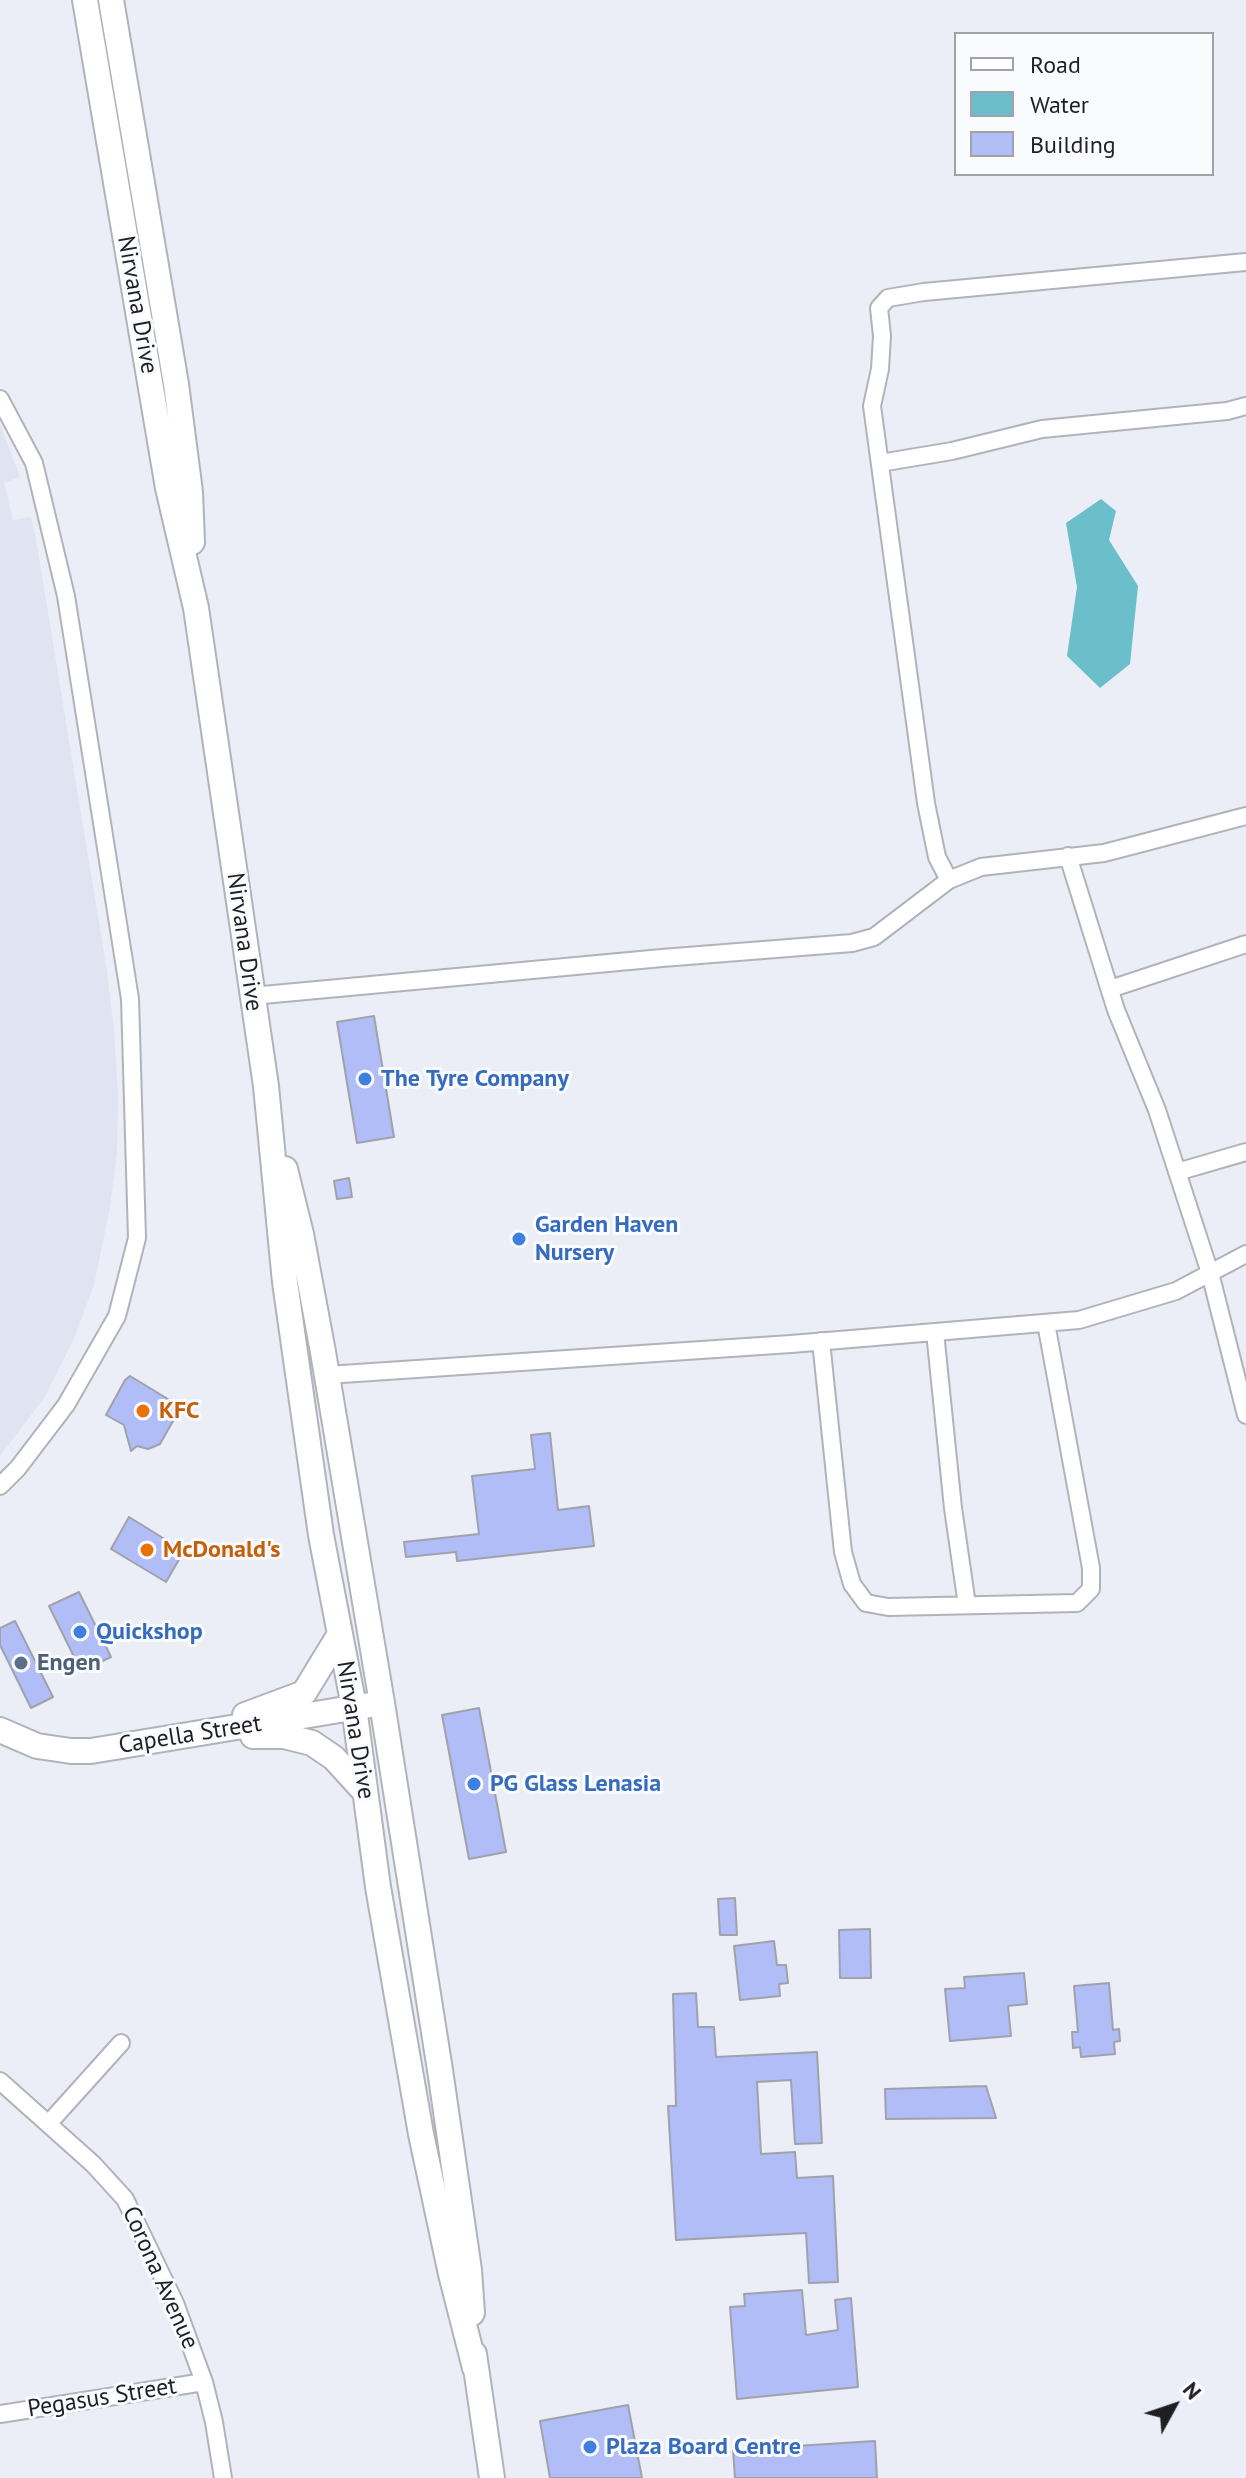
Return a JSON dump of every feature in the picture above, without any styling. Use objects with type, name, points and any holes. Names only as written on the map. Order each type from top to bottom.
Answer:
[{"type":"main road","name":"Nirvana Drive","points":[[85,0],[168,488],[196,608],[266,1086],[285,1282],[321,1535],[354,1707],[378,1887],[421,2134],[475,2368]]},
{"type":"main road","name":"Nirvana Drive","points":[[111,0],[176,384],[190,492],[196,608]]},
{"type":"main road","name":"Nirvana Drive","points":[[266,1086],[301,1234],[382,1703],[469,2270],[475,2368],[492,2478]]},
{"type":"main road","points":[[186,1736],[304,1693],[340,1634]]},
{"type":"main road","name":"Capella Street","points":[[0,1730],[37,1746],[91,1751],[382,1703]]},
{"type":"main road","points":[[186,1736],[284,1736],[301,1739],[328,1752],[365,1792]]},
{"type":"street","points":[[949,880],[937,857],[926,803],[872,406],[882,336],[879,308],[888,298],[1246,262]]},
{"type":"street","points":[[0,399],[34,463],[66,596],[130,999],[137,1238],[117,1316],[66,1405],[18,1468],[0,1486]]},
{"type":"street","points":[[880,463],[952,451],[1042,429],[1227,411],[1246,406]]},
{"type":"street","points":[[252,996],[852,943],[874,937],[949,880],[981,867],[1104,853],[1246,816]]},
{"type":"street","points":[[1068,856],[1110,989],[1157,1110],[1210,1273],[1246,1415]]},
{"type":"street","points":[[1110,989],[1246,944]]},
{"type":"street","points":[[1177,1172],[1246,1152]]},
{"type":"street","points":[[327,1375],[1079,1320],[1176,1291],[1246,1254]]},
{"type":"street","points":[[821,1341],[843,1552],[852,1584],[866,1603],[888,1607],[1077,1603],[1091,1589],[1091,1568],[1046,1323]]},
{"type":"street","points":[[935,1332],[953,1508],[967,1605]]},
{"type":"street","points":[[49,2123],[121,2043]]},
{"type":"street","name":"Corona Avenue","points":[[0,2081],[93,2164],[125,2199],[175,2303],[204,2382],[223,2478]]},
{"type":"street","name":"Pegasus Street","points":[[0,2414],[204,2382]]},
{"type":"shaded area","points":[[0,424],[20,477],[4,483],[13,520],[31,517],[36,539],[107,972],[118,1094],[117,1152],[110,1207],[94,1285],[73,1341],[44,1398],[0,1456]]},
{"type":"water","points":[[1101,499],[1116,511],[1109,540],[1138,586],[1130,664],[1100,688],[1067,656],[1077,587],[1066,523]]},
{"type":"building","name":"The Tyre Company","points":[[374,1016],[394,1137],[357,1143],[337,1022]]},
{"type":"building","points":[[349,1178],[352,1197],[337,1199],[334,1181]]},
{"type":"building","name":"KFC","points":[[130,1376],[181,1407],[160,1444],[148,1449],[137,1446],[131,1451],[124,1425],[106,1415]]},
{"type":"building","points":[[550,1433],[558,1510],[589,1506],[594,1546],[457,1561],[456,1552],[406,1557],[404,1542],[479,1534],[472,1476],[535,1469],[531,1435]]},
{"type":"building","name":"McDonald's","points":[[129,1517],[184,1551],[166,1582],[111,1549]]},
{"type":"building","name":"Quickshop","points":[[79,1592],[111,1657],[81,1671],[49,1606]]},
{"type":"building","points":[[15,1621],[53,1697],[31,1708],[0,1645],[0,1628]]},
{"type":"building","name":"PG Glass Lenasia","points":[[479,1708],[506,1852],[469,1859],[442,1715]]},
{"type":"building","points":[[735,1898],[737,1935],[720,1935],[718,1899]]},
{"type":"building","points":[[870,1929],[871,1978],[840,1978],[839,1930]]},
{"type":"building","points":[[774,1941],[777,1965],[786,1965],[788,1983],[779,1984],[780,1996],[740,2000],[734,1946]]},
{"type":"building","points":[[1024,1973],[1027,2004],[1008,2006],[1011,2036],[950,2041],[945,1989],[965,1988],[964,1977]]},
{"type":"building","points":[[1109,1983],[1113,2030],[1119,2029],[1120,2041],[1114,2042],[1115,2054],[1081,2057],[1080,2047],[1073,2048],[1072,2032],[1078,2032],[1074,1986]]},
{"type":"building","points":[[696,1993],[698,2027],[714,2027],[716,2057],[817,2052],[822,2143],[795,2144],[791,2080],[757,2082],[761,2154],[795,2152],[797,2178],[833,2176],[838,2282],[809,2283],[806,2233],[676,2240],[668,2106],[676,2106],[673,1994]]},
{"type":"building","points":[[986,2086],[996,2118],[886,2119],[885,2089]]},
{"type":"building","points":[[802,2290],[806,2335],[838,2330],[835,2300],[851,2298],[858,2387],[737,2399],[730,2307],[745,2306],[744,2294]]},
{"type":"building","name":"Plaza Board Centre","points":[[628,2405],[642,2478],[550,2478],[540,2421]]},
{"type":"building","points":[[875,2441],[877,2478],[735,2478],[733,2450]]},
{"type":"place","name":"The Tyre Company","points":[[365,1079]]},
{"type":"place","name":"Garden Haven Nursery","points":[[519,1239]]},
{"type":"place","name":"KFC","points":[[143,1411]]},
{"type":"place","name":"McDonald's","points":[[147,1550]]},
{"type":"place","name":"Quickshop","points":[[80,1632]]},
{"type":"place","name":"Engen","points":[[21,1663]]},
{"type":"place","name":"PG Glass Lenasia","points":[[474,1784]]},
{"type":"place","name":"Plaza Board Centre","points":[[590,2447]]}]
